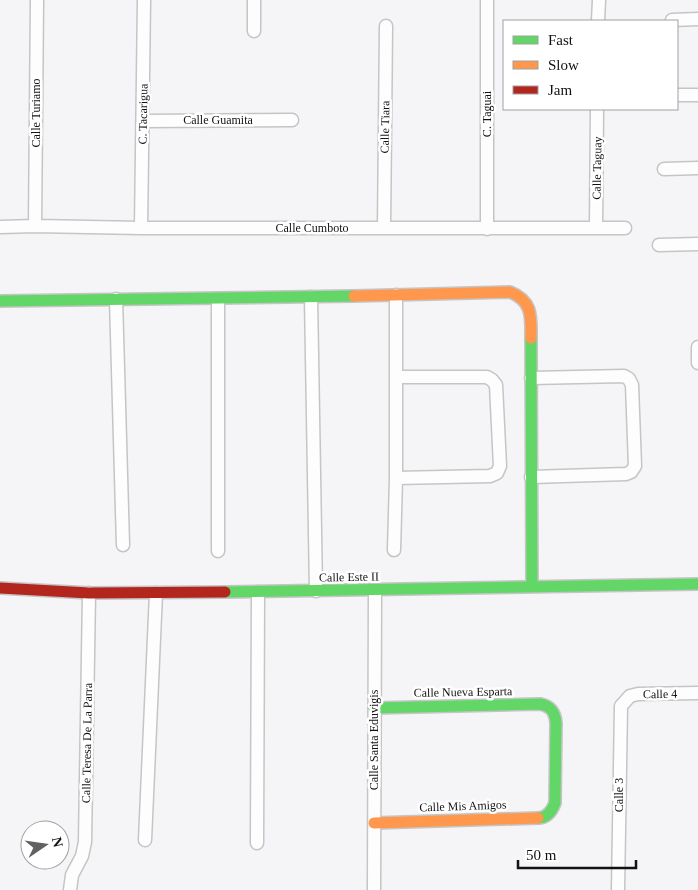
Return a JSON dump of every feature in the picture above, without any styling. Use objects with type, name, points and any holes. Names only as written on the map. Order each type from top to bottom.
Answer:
[{"type":"street","name":"Calle Turiamo","points":[[36,226],[37,0]]},
{"type":"street","name":"C. Tacarigua","points":[[141,228],[144,0]]},
{"type":"street","points":[[254,0],[254,31]]},
{"type":"street","name":"C. Taguai","points":[[487,0],[487,228]]},
{"type":"street","points":[[598,20],[599,0]]},
{"type":"street","points":[[672,20],[698,19]]},
{"type":"street","name":"Calle Tiara","points":[[384,228],[386,26]]},
{"type":"street","points":[[678,95],[698,95]]},
{"type":"street","name":"Calle Taguay","points":[[596,228],[597,110]]},
{"type":"street","name":"Calle Guamita","points":[[143,120],[292,120]]},
{"type":"street","points":[[664,169],[698,168]]},
{"type":"street","name":"Calle Cumboto","points":[[0,227],[625,228]]},
{"type":"street","points":[[659,245],[698,244]]},
{"type":"street","points":[[0,301],[218,299],[510,292],[520,296],[527,303],[530,312],[532,587]]},
{"type":"street","points":[[394,550],[396,295]]},
{"type":"street","points":[[311,297],[316,591]]},
{"type":"street","points":[[116,299],[123,545]]},
{"type":"street","points":[[218,299],[218,551]]},
{"type":"street","points":[[698,347],[698,364]]},
{"type":"street","points":[[531,378],[624,376],[629,379],[632,385],[635,466],[631,472],[626,474],[531,477]]},
{"type":"street","points":[[396,377],[487,378],[492,380],[496,384],[500,466],[497,473],[490,476],[396,478]]},
{"type":"street","name":"Calle Este II","points":[[0,588],[89,594],[698,584]]},
{"type":"street","name":"Calle Santa Eduvigis","points":[[374,890],[375,590]]},
{"type":"street","points":[[257,842],[258,592]]},
{"type":"street","points":[[146,840],[156,593]]},
{"type":"street","name":"Calle Teresa De La Parra","points":[[70,890],[72,875],[82,856],[85,842],[89,594]]},
{"type":"street","name":"Calle 4","points":[[624,701],[630,696],[638,694],[698,693]]},
{"type":"street","name":"Calle 3","points":[[618,890],[619,715],[624,701]]},
{"type":"street","name":"Calle Nueva Esparta","points":[[374,708],[547,705],[552,709],[556,723],[555,804],[551,812]]},
{"type":"street","name":"Calle Mis Amigos","points":[[374,823],[542,818],[551,812]]},
{"type":"traffic: fast","points":[[0,301],[354,296]]},
{"type":"traffic: fast","points":[[531,338],[532,587]]},
{"type":"traffic: fast","points":[[225,592],[698,584]]},
{"type":"traffic: fast","points":[[374,708],[540,704],[550,708],[555,716],[556,723],[555,803],[549,814],[538,818]]},
{"type":"traffic: slow","points":[[354,296],[510,292],[518,296],[527,305],[530,317],[531,338]]},
{"type":"traffic: slow","points":[[374,823],[538,818]]},
{"type":"traffic: jam","points":[[0,588],[89,593],[225,592]]}]
